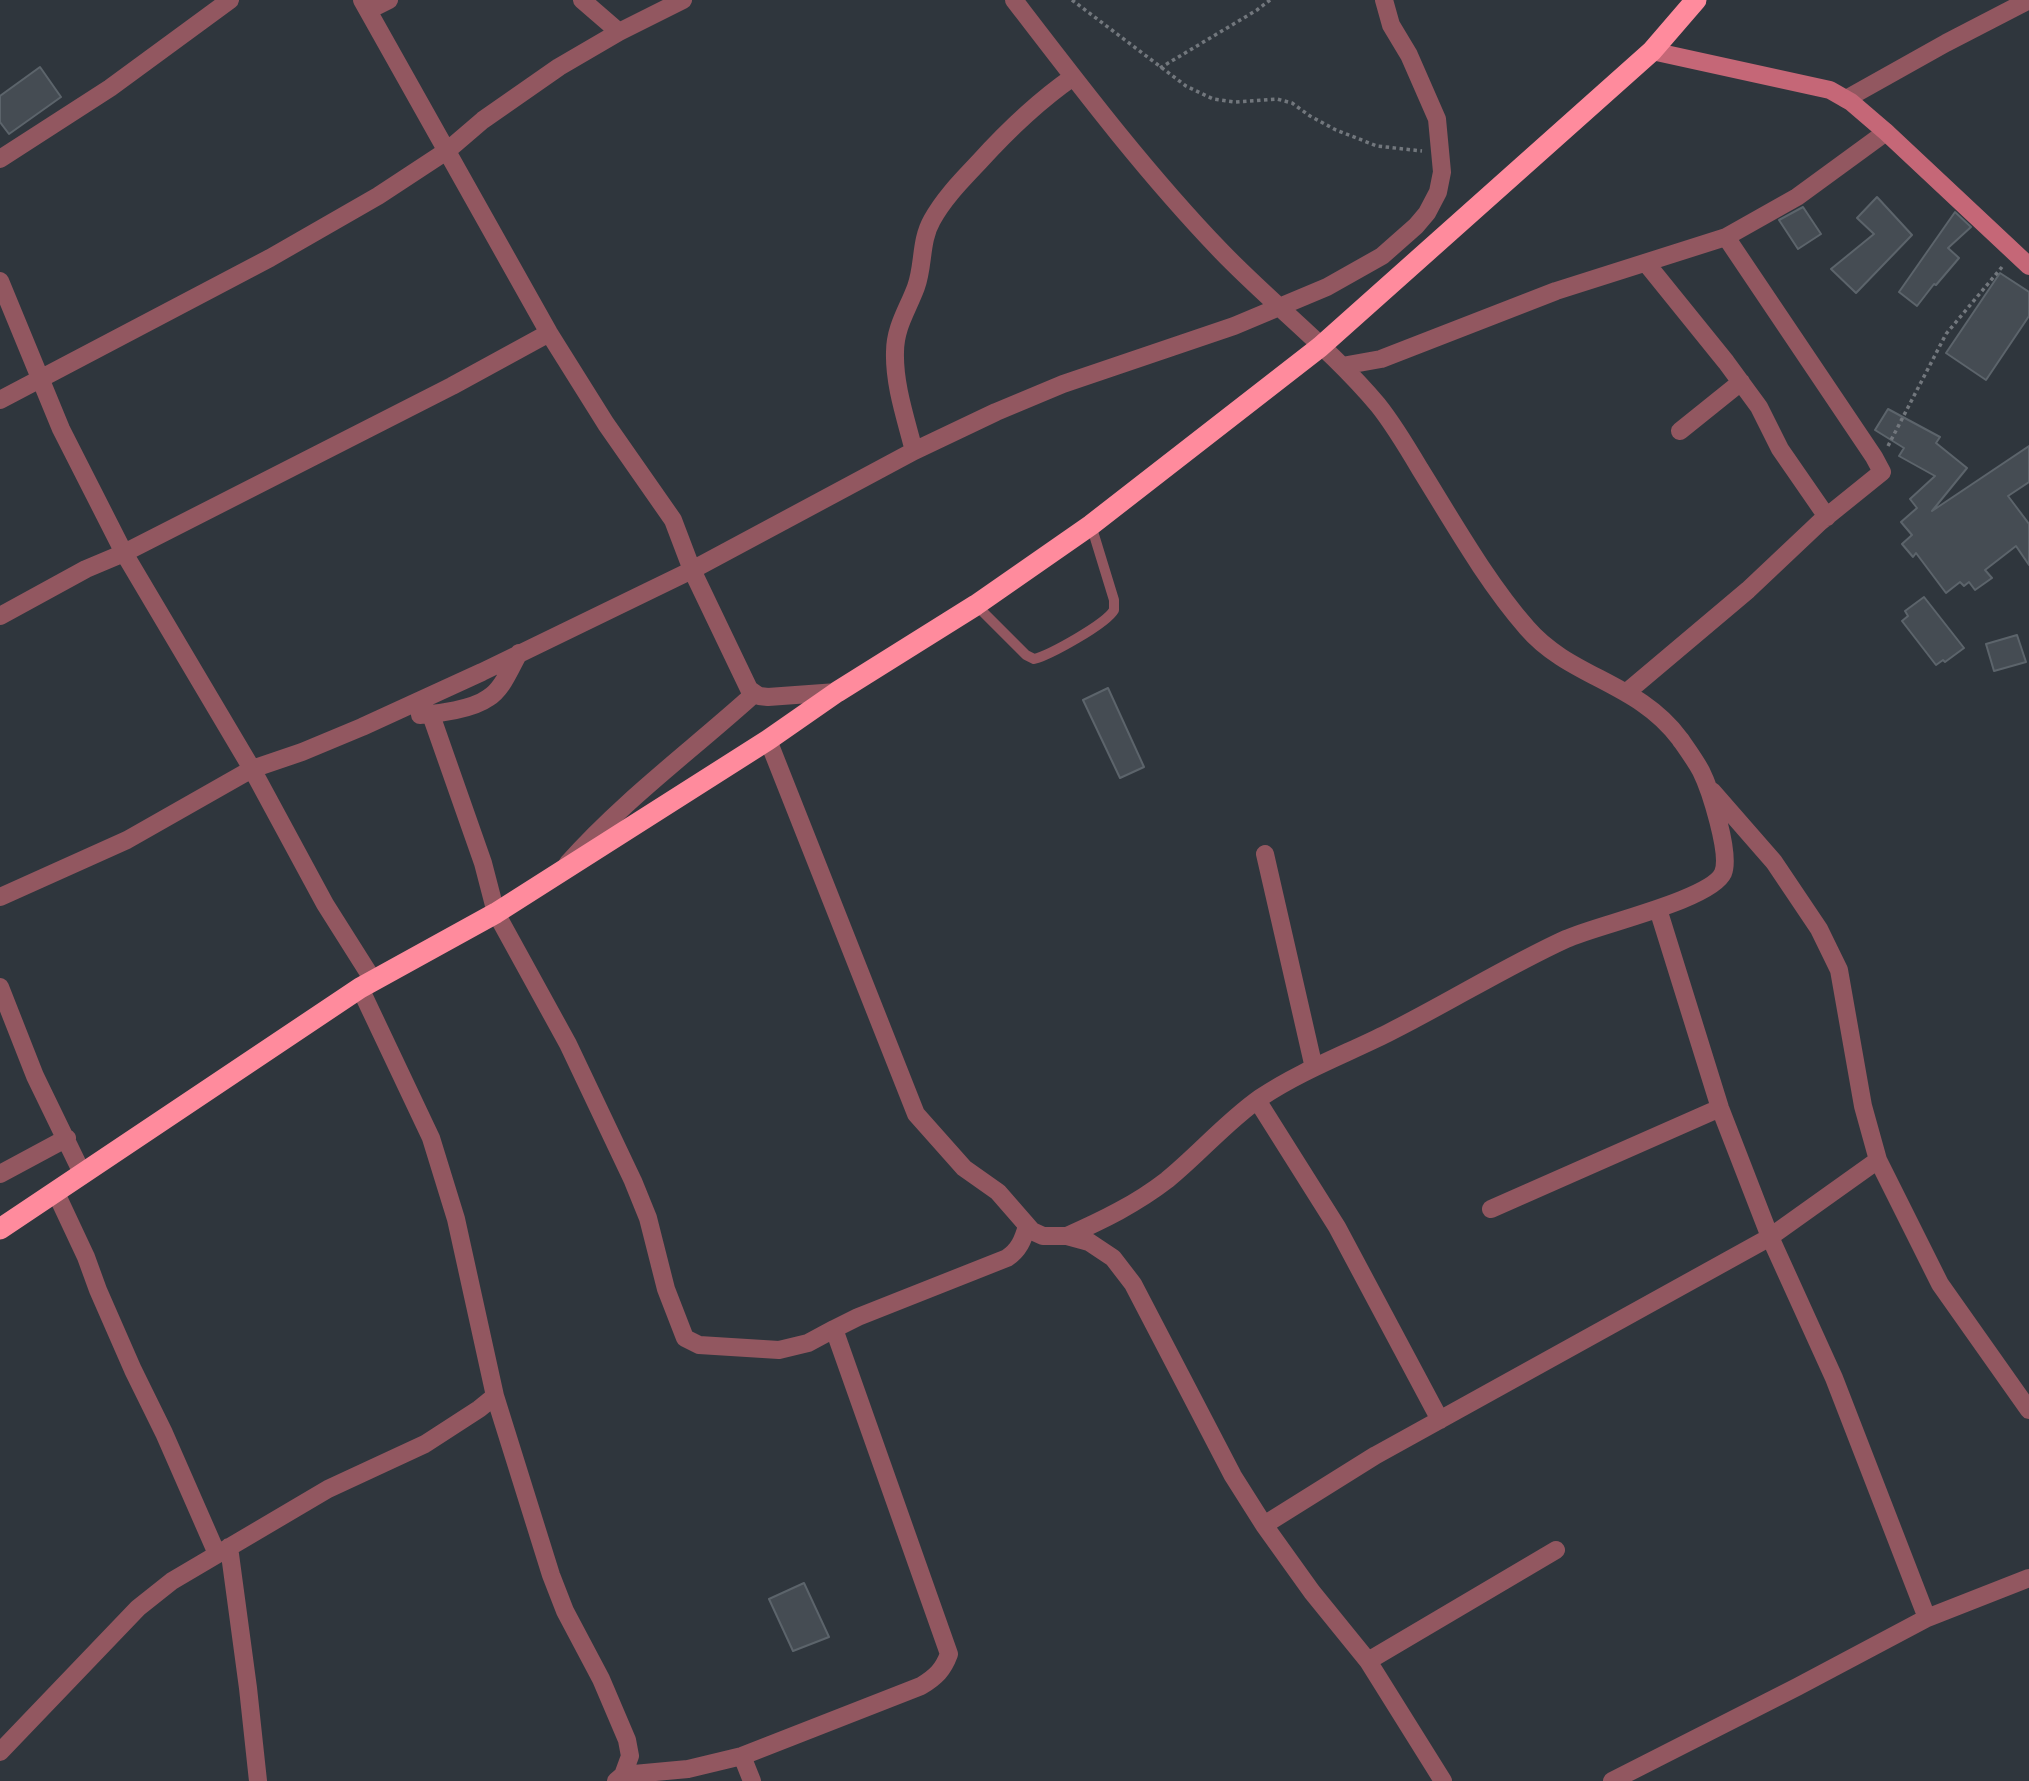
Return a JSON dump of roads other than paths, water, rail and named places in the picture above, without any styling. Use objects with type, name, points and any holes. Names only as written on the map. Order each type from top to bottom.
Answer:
[{"type":"highway","points":[[0,1229],[367,984],[496,913],[768,740],[837,692],[976,606],[1091,525],[1320,347],[1651,51],[1696,0]]},
{"type":"street","points":[[0,159],[110,88],[230,0]]},
{"type":"street","points":[[389,0],[365,5],[549,332],[606,424],[647,479],[673,520],[692,570],[744,682],[754,694],[779,698],[837,692]]},
{"type":"street","points":[[582,0],[619,32]]},
{"type":"street","points":[[0,400],[270,258],[377,197],[448,150],[518,94],[619,32],[683,0]]},
{"type":"street","points":[[1014,0],[1106,120],[1220,250],[1342,366],[1389,419],[1450,516],[1524,625],[1552,653],[1649,706],[1677,735],[1700,769],[1707,786],[1721,835],[1723,872],[1704,888],[1658,909],[1572,936],[1390,1032],[1280,1085],[1226,1124],[1172,1176],[1147,1195],[1117,1213],[1068,1236]]},
{"type":"street","points":[[0,897],[127,840],[252,769],[362,727],[692,570],[914,451],[996,412],[1063,384],[1234,326],[1351,275],[1382,256],[1416,226],[1438,192],[1442,172],[1437,119],[1409,55],[1391,26],[1384,0]]},
{"type":"street","points":[[1846,99],[1934,49],[2029,0]]},
{"type":"street","points":[[1651,51],[1830,90],[1846,99],[1886,132],[2025,261]]},
{"type":"street","points":[[914,451],[896,372],[895,352],[902,318],[916,286],[925,234],[957,184],[1021,117],[1073,77]]},
{"type":"street","points":[[1342,366],[1381,359],[1556,291],[1726,237],[1797,197],[1886,132]]},
{"type":"street","points":[[1627,692],[1748,590],[1827,517],[1881,475],[1882,471],[1726,237]]},
{"type":"street","points":[[1646,263],[1759,407],[1780,449],[1827,517]]},
{"type":"street","points":[[0,281],[84,476],[124,553],[252,769],[367,984],[439,1160],[459,1232],[495,1396],[551,1575],[565,1611],[601,1679],[627,1740],[630,1756],[619,1778]]},
{"type":"street","points":[[0,616],[86,569],[124,553],[452,386],[549,332]]},
{"type":"street","points":[[1680,430],[1741,382]]},
{"type":"street","points":[[362,727],[480,703],[489,698],[503,682],[519,653]]},
{"type":"street","points":[[557,874],[593,834],[754,694]]},
{"type":"street","points":[[430,715],[484,863],[496,913],[568,1044],[633,1181],[648,1218],[666,1289],[685,1338],[699,1345],[779,1350],[801,1345],[858,1317],[1007,1258],[1016,1252],[1027,1226]]},
{"type":"street","points":[[768,740],[916,1114],[964,1168],[998,1192],[1034,1232],[1044,1236],[1068,1236],[1089,1242],[1113,1258],[1133,1284],[1233,1476],[1312,1592],[1368,1661],[1443,1781]]},
{"type":"street","points":[[1707,786],[1774,862],[1819,929],[1839,970],[1863,1106],[1878,1160],[1940,1284],[2029,1410]]},
{"type":"street","points":[[1265,854],[1314,1068]]},
{"type":"street","points":[[1658,909],[1720,1108],[1770,1237],[1833,1378],[1927,1618]]},
{"type":"street","points":[[0,988],[35,1076],[83,1175]]},
{"type":"street","points":[[1257,1100],[1337,1227],[1440,1420]]},
{"type":"street","points":[[1490,1209],[1720,1108]]},
{"type":"street","points":[[0,1174],[66,1138]]},
{"type":"street","points":[[1264,1525],[1376,1455],[1770,1237],[1878,1160]]},
{"type":"street","points":[[56,1193],[123,1347],[223,1551],[248,1688],[258,1781]]},
{"type":"street","points":[[619,1778],[688,1769],[742,1756],[921,1686],[937,1676],[945,1665],[949,1654],[834,1329]]},
{"type":"street","points":[[0,1752],[138,1608],[172,1581],[328,1489],[425,1444],[495,1396]]},
{"type":"street","points":[[1368,1661],[1556,1550]]},
{"type":"street","points":[[1612,1781],[1927,1618],[2029,1578]]},
{"type":"street","points":[[742,1756],[752,1781]]},
{"type":"lane","points":[[976,606],[1026,655],[1034,659],[1107,619],[1114,610],[1114,600],[1091,525]]}]
